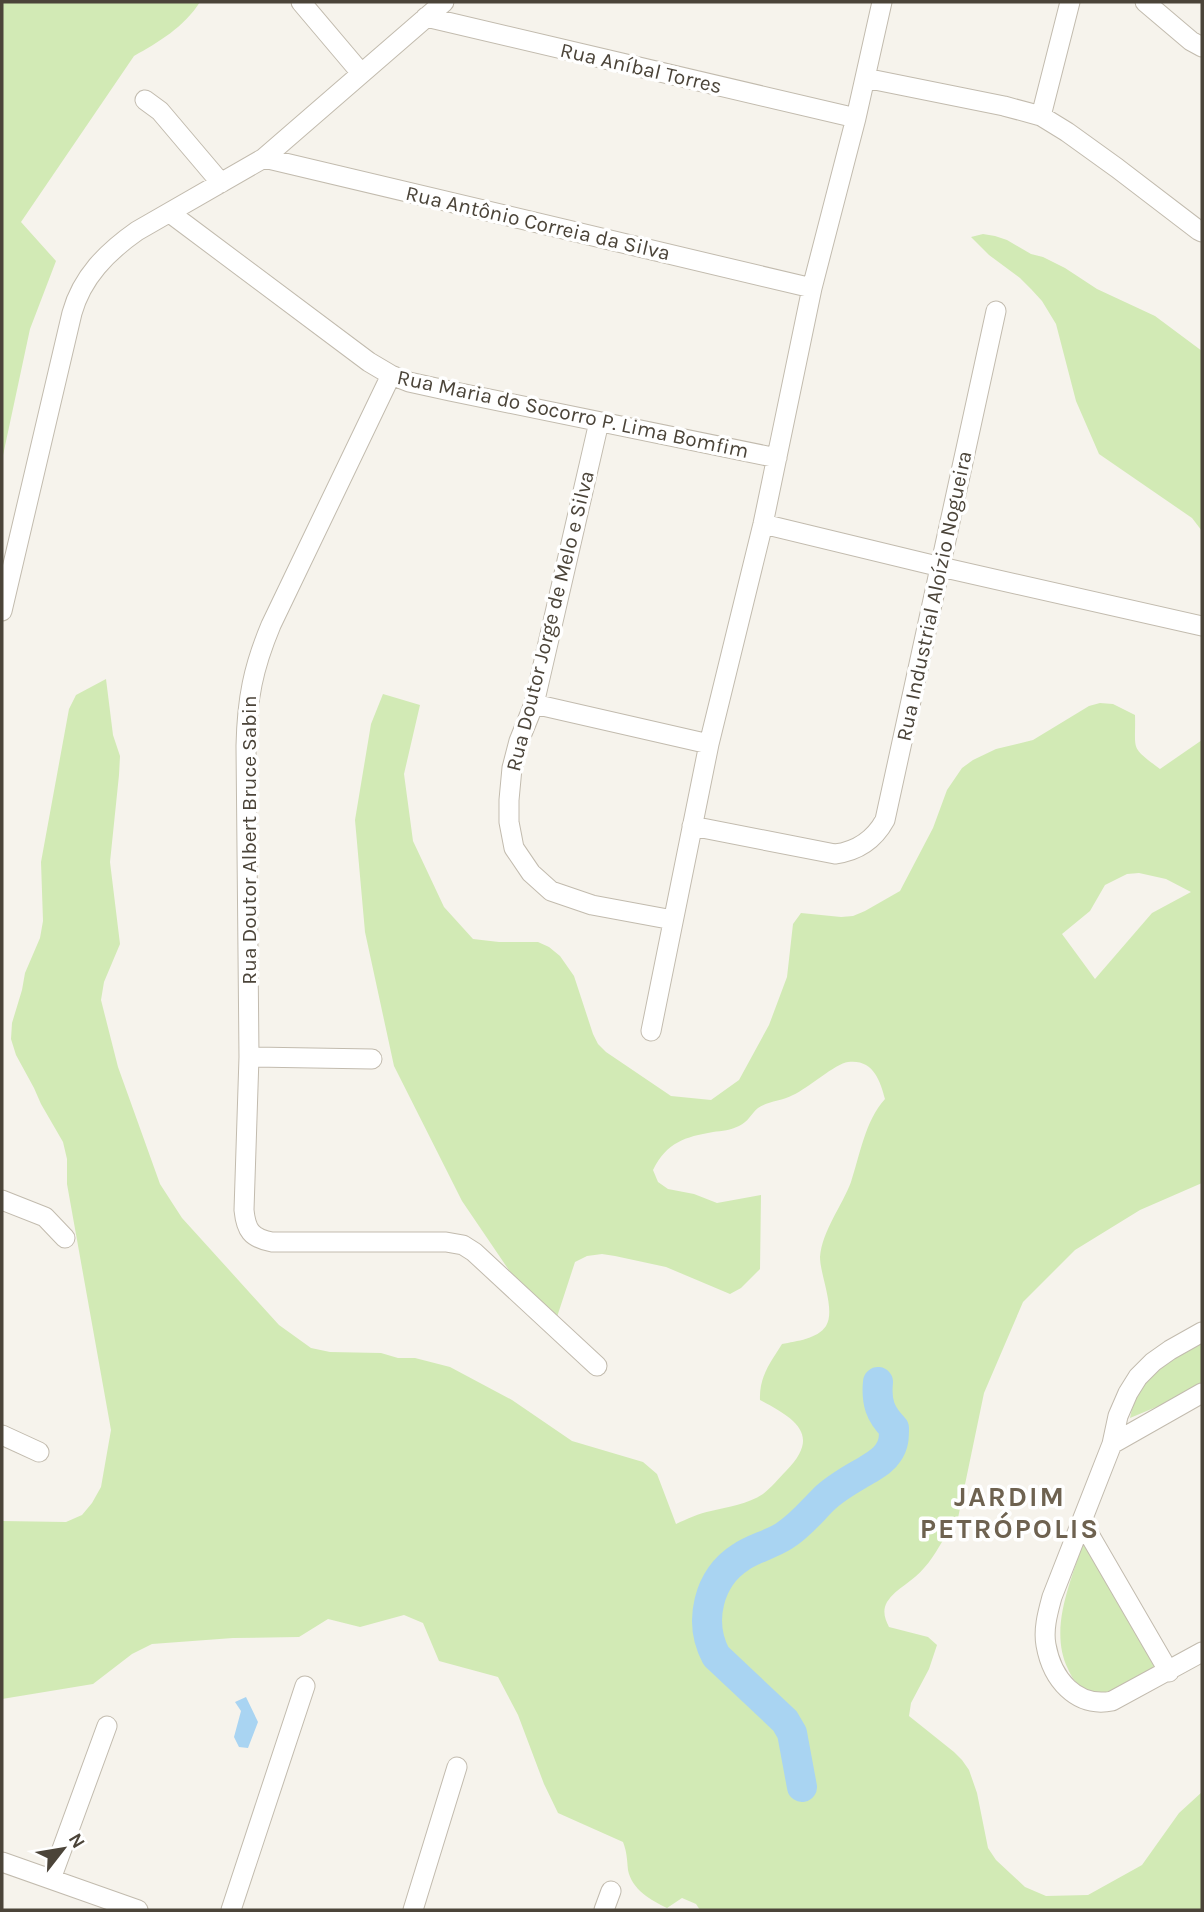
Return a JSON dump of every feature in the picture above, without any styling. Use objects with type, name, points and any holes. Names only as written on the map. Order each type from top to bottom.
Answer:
[{"type":"street","points":[[301,2],[361,73]]},
{"type":"street","points":[[2,611],[76,296],[87,278],[120,243],[137,231],[264,158],[444,2]]},
{"type":"street","points":[[651,1031],[709,744],[764,524],[812,288],[856,118],[882,2]]},
{"type":"street","points":[[1041,116],[1070,2]]},
{"type":"street","points":[[1145,2],[1191,41],[1202,47]]},
{"type":"street","name":"Rua Aníbal Torres","points":[[426,17],[856,118]]},
{"type":"street","points":[[865,78],[1041,116],[1202,232]]},
{"type":"street","points":[[145,100],[160,111],[221,183]]},
{"type":"street","name":"Rua Antônio Correia da Silva","points":[[264,158],[812,288]]},
{"type":"street","name":"Rua Maria do Socorro P. Lima Bomfim","points":[[170,214],[344,345],[391,376],[450,391],[777,458]]},
{"type":"street","name":"Rua Industrial Aloízio Nogueira","points":[[692,826],[835,854],[864,845],[877,833],[885,820],[996,311]]},
{"type":"street","name":"Rua Doutor Albert Bruce Sabin","points":[[391,376],[271,625],[256,663],[250,689],[246,746],[249,1058],[245,1223],[254,1236],[272,1242],[446,1242],[463,1245],[474,1252],[597,1366]]},
{"type":"street","name":"Rua Doutor Jorge de Melo e Silva","points":[[599,422],[534,704],[519,741],[512,768],[509,822],[514,848],[531,873],[551,891],[592,905],[673,920]]},
{"type":"street","points":[[764,524],[1202,626]]},
{"type":"street","points":[[534,704],[709,744]]},
{"type":"street","points":[[249,1058],[372,1059]]},
{"type":"street","points":[[2,1200],[45,1217],[65,1238]]},
{"type":"street","points":[[1202,1332],[1153,1362],[1138,1377],[1128,1393],[1118,1416],[1112,1444],[1052,1597],[1046,1619],[1046,1646],[1061,1681],[1076,1697],[1088,1702],[1112,1701],[1202,1653]]},
{"type":"street","points":[[1112,1444],[1202,1393]]},
{"type":"street","points":[[2,1436],[39,1452]]},
{"type":"street","points":[[1082,1522],[1169,1672]]},
{"type":"street","points":[[231,1910],[305,1686]]},
{"type":"street","points":[[51,1880],[107,1726]]},
{"type":"street","points":[[413,1910],[457,1767]]},
{"type":"street","points":[[2,1863],[138,1910]]},
{"type":"street","points":[[604,1910],[611,1891]]},
{"type":"green space","points":[[2,2],[200,2],[179,26],[134,56],[21,222],[56,261],[30,329],[2,460]]},
{"type":"green space","points":[[983,234],[1007,240],[1031,254],[1043,257],[1097,289],[1155,316],[1202,351],[1202,531],[1192,518],[1099,454],[1076,401],[1056,324],[1031,289],[971,237]]},
{"type":"green space","points":[[106,679],[113,735],[120,756],[110,862],[120,944],[104,982],[101,1000],[118,1067],[160,1184],[182,1218],[279,1325],[311,1348],[330,1352],[381,1353],[450,1367],[512,1400],[572,1441],[643,1462],[657,1474],[676,1524],[702,1513],[744,1503],[763,1494],[797,1458],[803,1437],[799,1428],[783,1413],[760,1400],[761,1384],[782,1344],[812,1337],[826,1326],[829,1319],[820,1257],[822,1247],[828,1228],[851,1182],[868,1128],[885,1099],[881,1085],[874,1072],[864,1064],[843,1063],[793,1095],[758,1108],[739,1126],[678,1142],[658,1161],[653,1170],[658,1182],[668,1189],[694,1194],[717,1203],[761,1195],[760,1269],[741,1288],[730,1294],[666,1267],[602,1254],[587,1256],[575,1262],[557,1317],[515,1279],[462,1201],[394,1066],[365,932],[355,820],[371,724],[383,694],[420,705],[404,774],[413,841],[444,907],[473,939],[538,942],[549,947],[560,956],[574,976],[593,1034],[606,1052],[671,1096],[711,1100],[739,1080],[769,1025],[787,977],[793,924],[801,913],[853,916],[900,891],[933,828],[947,790],[962,768],[996,749],[1033,740],[1089,706],[1100,703],[1113,704],[1135,715],[1136,747],[1160,769],[1202,740],[1202,1183],[1140,1210],[1075,1250],[1023,1302],[984,1393],[958,1518],[929,1562],[891,1597],[884,1612],[889,1627],[928,1637],[937,1645],[929,1669],[911,1703],[909,1716],[954,1752],[969,1770],[977,1793],[988,1848],[996,1860],[1025,1887],[1046,1896],[1088,1895],[1142,1865],[1179,1813],[1202,1792],[1202,1910],[700,1910],[696,1904],[682,1898],[667,1908],[638,1889],[630,1877],[623,1842],[558,1813],[518,1715],[498,1677],[439,1661],[423,1623],[404,1615],[360,1627],[328,1619],[299,1637],[233,1638],[152,1644],[132,1654],[93,1684],[2,1699],[2,1521],[66,1522],[82,1515],[101,1487],[111,1430],[67,1184],[67,1159],[63,1142],[16,1055],[11,1039],[12,1023],[25,973],[40,938],[43,921],[41,862],[69,709],[76,695]],"holes":[[[1139,873],[1166,879],[1191,892],[1152,913],[1095,979],[1062,934],[1090,911],[1105,885],[1127,874]]]},
{"type":"green space","points":[[1202,1339],[1202,1382],[1161,1405],[1130,1418],[1134,1403],[1148,1380]]},
{"type":"green space","points":[[1084,1539],[1159,1669],[1127,1689],[1117,1692],[1098,1693],[1082,1687],[1071,1675],[1062,1653],[1060,1637],[1064,1604]]},
{"type":"water","points":[[246,1697],[258,1722],[248,1748],[239,1747],[234,1737],[241,1711],[235,1702]]},
{"type":"waterway","points":[[802,1787],[792,1733],[785,1721],[716,1656],[708,1629],[709,1602],[714,1589],[730,1566],[746,1554],[790,1532],[833,1491],[886,1456],[893,1444],[894,1428],[880,1407],[878,1382]]},
{"type":"district","name":"JARDIM PETRÓPOLIS","points":[[1010,1512]]}]
